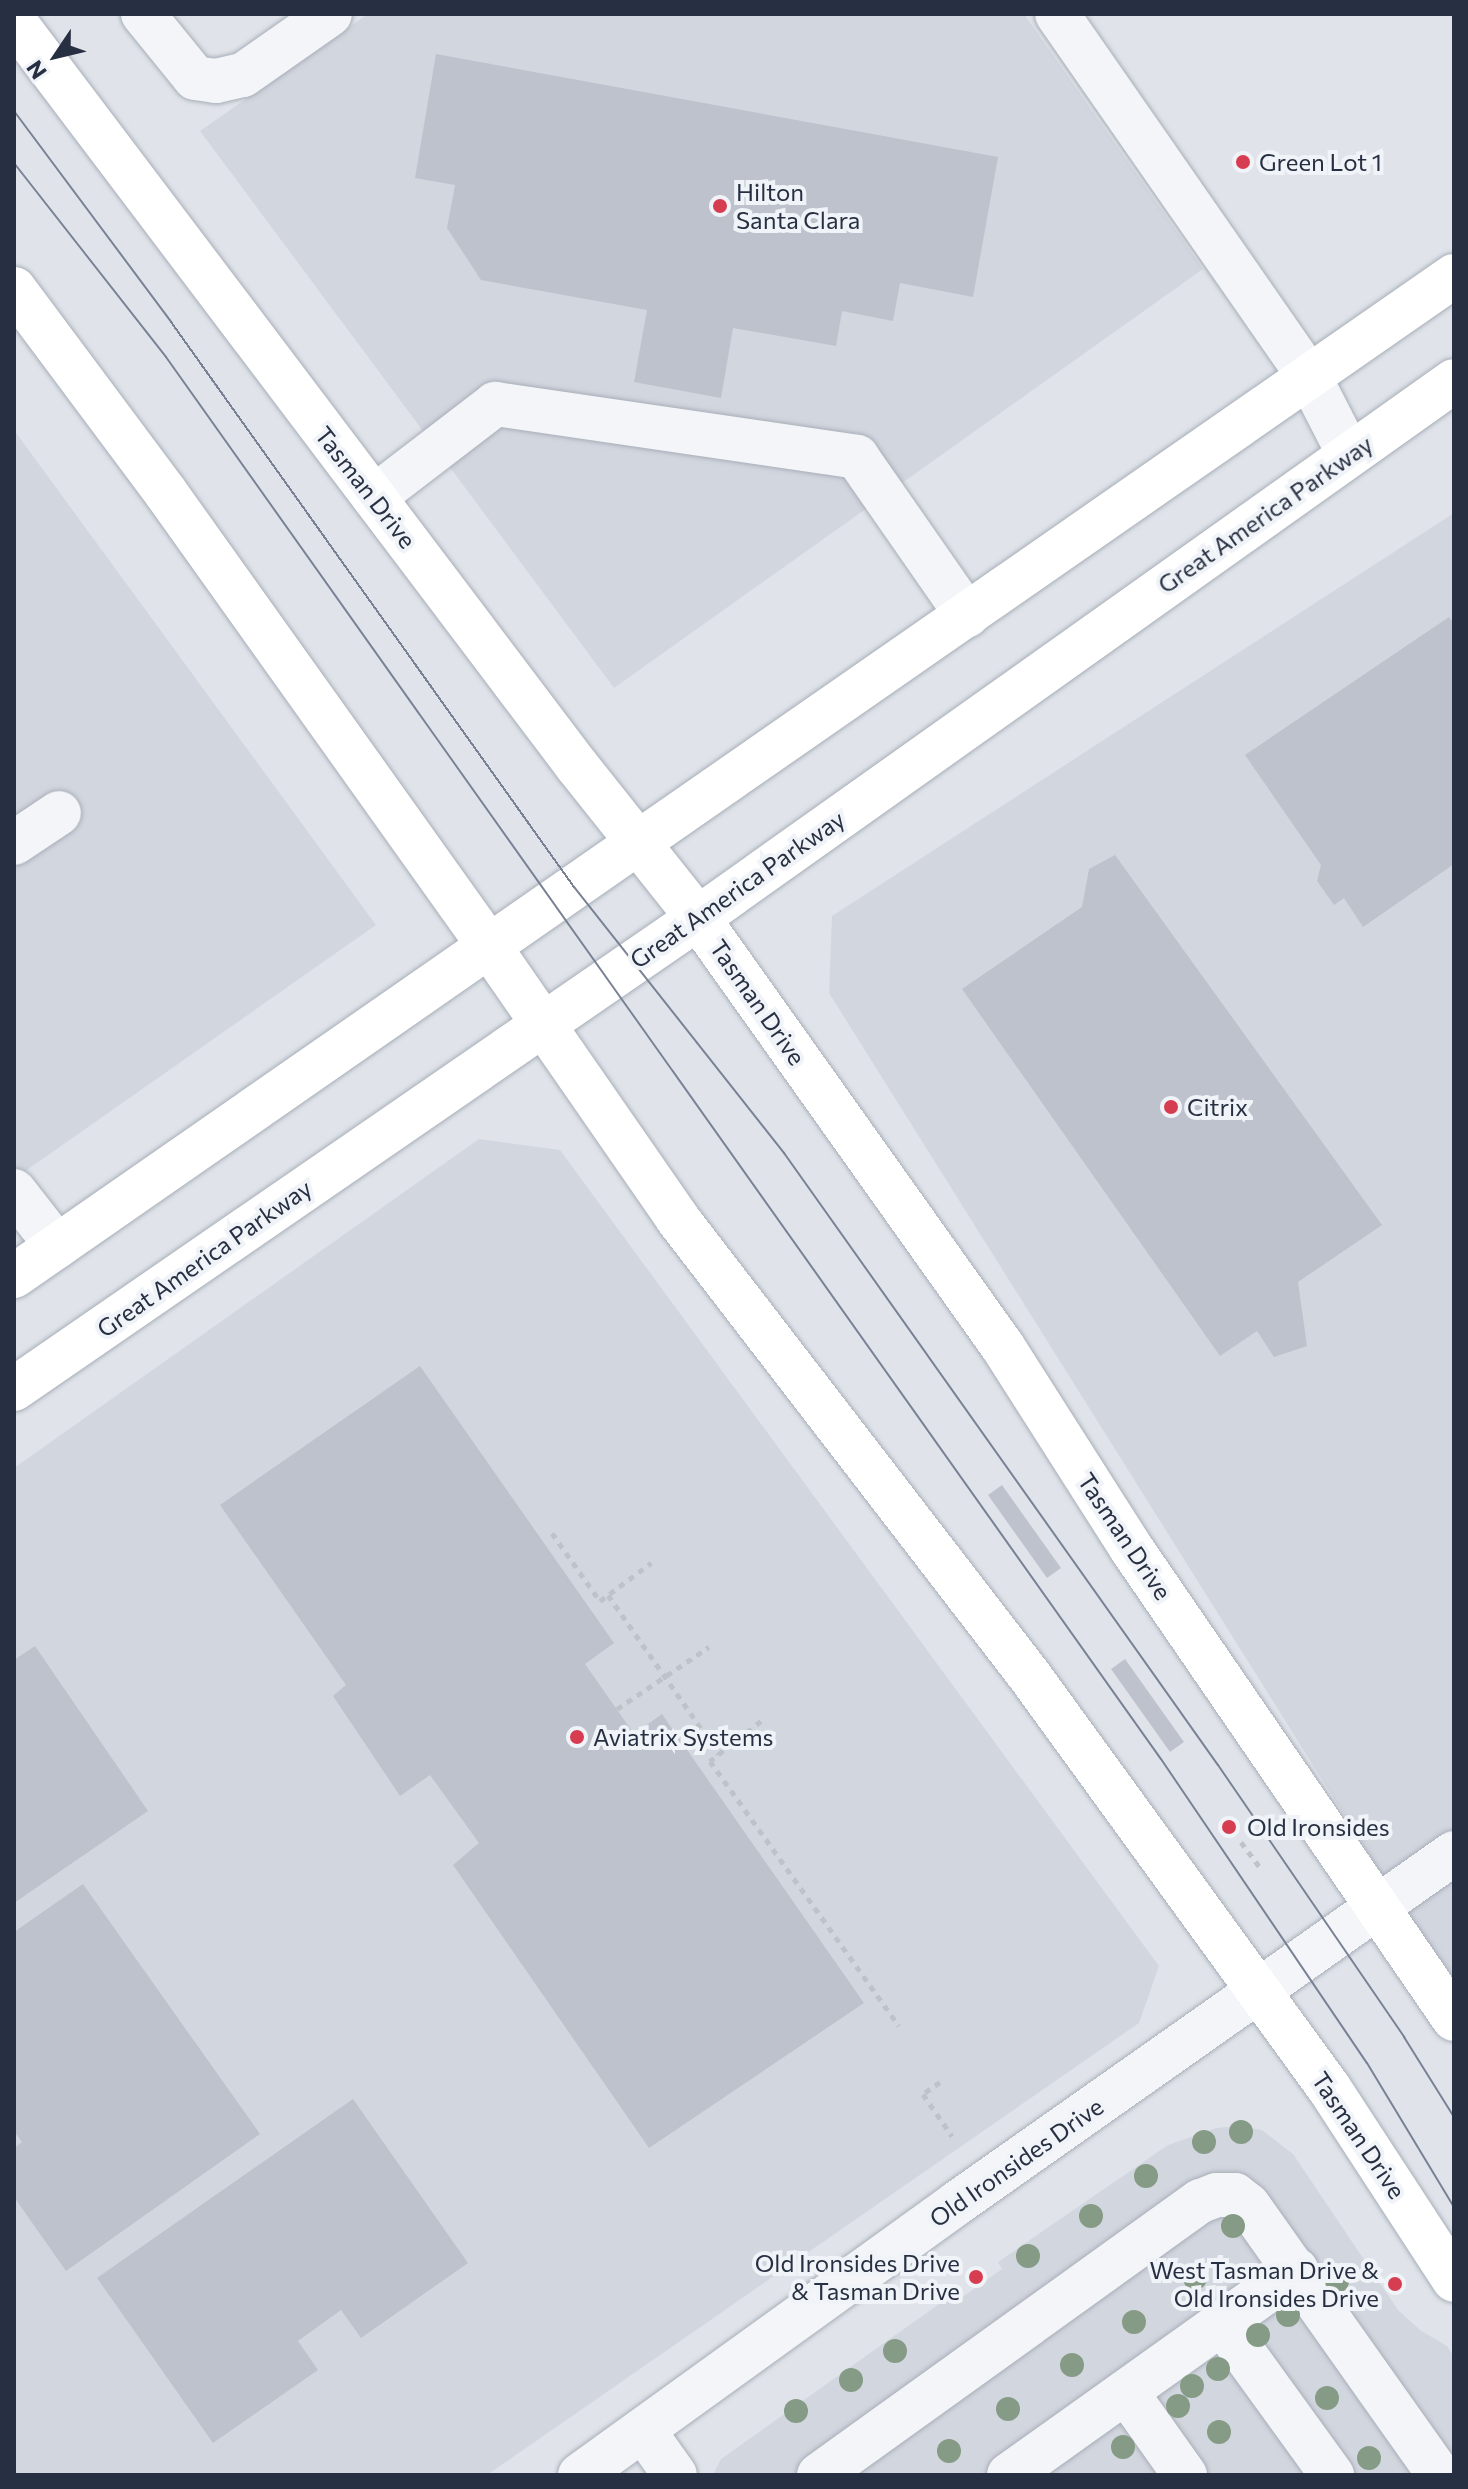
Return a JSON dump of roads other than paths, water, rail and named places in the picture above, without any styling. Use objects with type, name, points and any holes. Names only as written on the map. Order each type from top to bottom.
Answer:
[{"type":"main road","name":"Tasman Drive","points":[[14,21],[637,842],[698,918],[1003,1347],[1131,1548],[1379,1905],[1454,2019]]},
{"type":"main road","points":[[14,1276],[1454,276]]},
{"type":"main road","name":"Tasman Drive","points":[[14,289],[166,493],[489,946],[677,1218],[1029,1675],[1329,2088],[1454,2280]]},
{"type":"main road","name":"Great America Parkway","points":[[14,1389],[698,918],[1454,381]]},
{"type":"street","points":[[144,14],[195,78],[216,81],[243,75],[330,14]]},
{"type":"street","points":[[1057,14],[1309,376],[1349,454]]},
{"type":"street","points":[[374,497],[495,404],[857,457],[967,615]]},
{"type":"street","points":[[14,843],[39,806]]},
{"type":"street","points":[[14,1191],[57,1246]]},
{"type":"street","name":"Old Ironsides Drive","points":[[580,2475],[1454,1853]]},
{"type":"street","points":[[819,2475],[1201,2201],[1217,2195],[1235,2195],[1248,2205],[1439,2475]]},
{"type":"street","points":[[1009,2475],[1296,2270]]},
{"type":"street","points":[[1222,2323],[1332,2475]]},
{"type":"street","points":[[1126,2392],[1185,2475]]},
{"type":"street","points":[[643,2430],[675,2475]]},
{"type":"tram line","points":[[14,111],[171,322],[574,887],[784,1153],[1218,1765],[1404,2037],[1454,2117]]},
{"type":"tram line","points":[[14,163],[166,357],[1161,1759],[1367,2063],[1454,2207]]},
{"type":"place","name":"Green Lot 1","points":[[1243,162]]},
{"type":"place","name":"Hilton Santa Clara","points":[[720,206]]},
{"type":"place","name":"Citrix","points":[[1171,1107]]},
{"type":"place","name":"Aviatrix Systems","points":[[577,1737]]},
{"type":"place","name":"Old Ironsides","points":[[1229,1827]]},
{"type":"place","name":"Old Ironsides Drive & Tasman Drive","points":[[976,2277]]},
{"type":"place","name":"West Tasman Drive & Old Ironsides Drive","points":[[1395,2284]]}]
